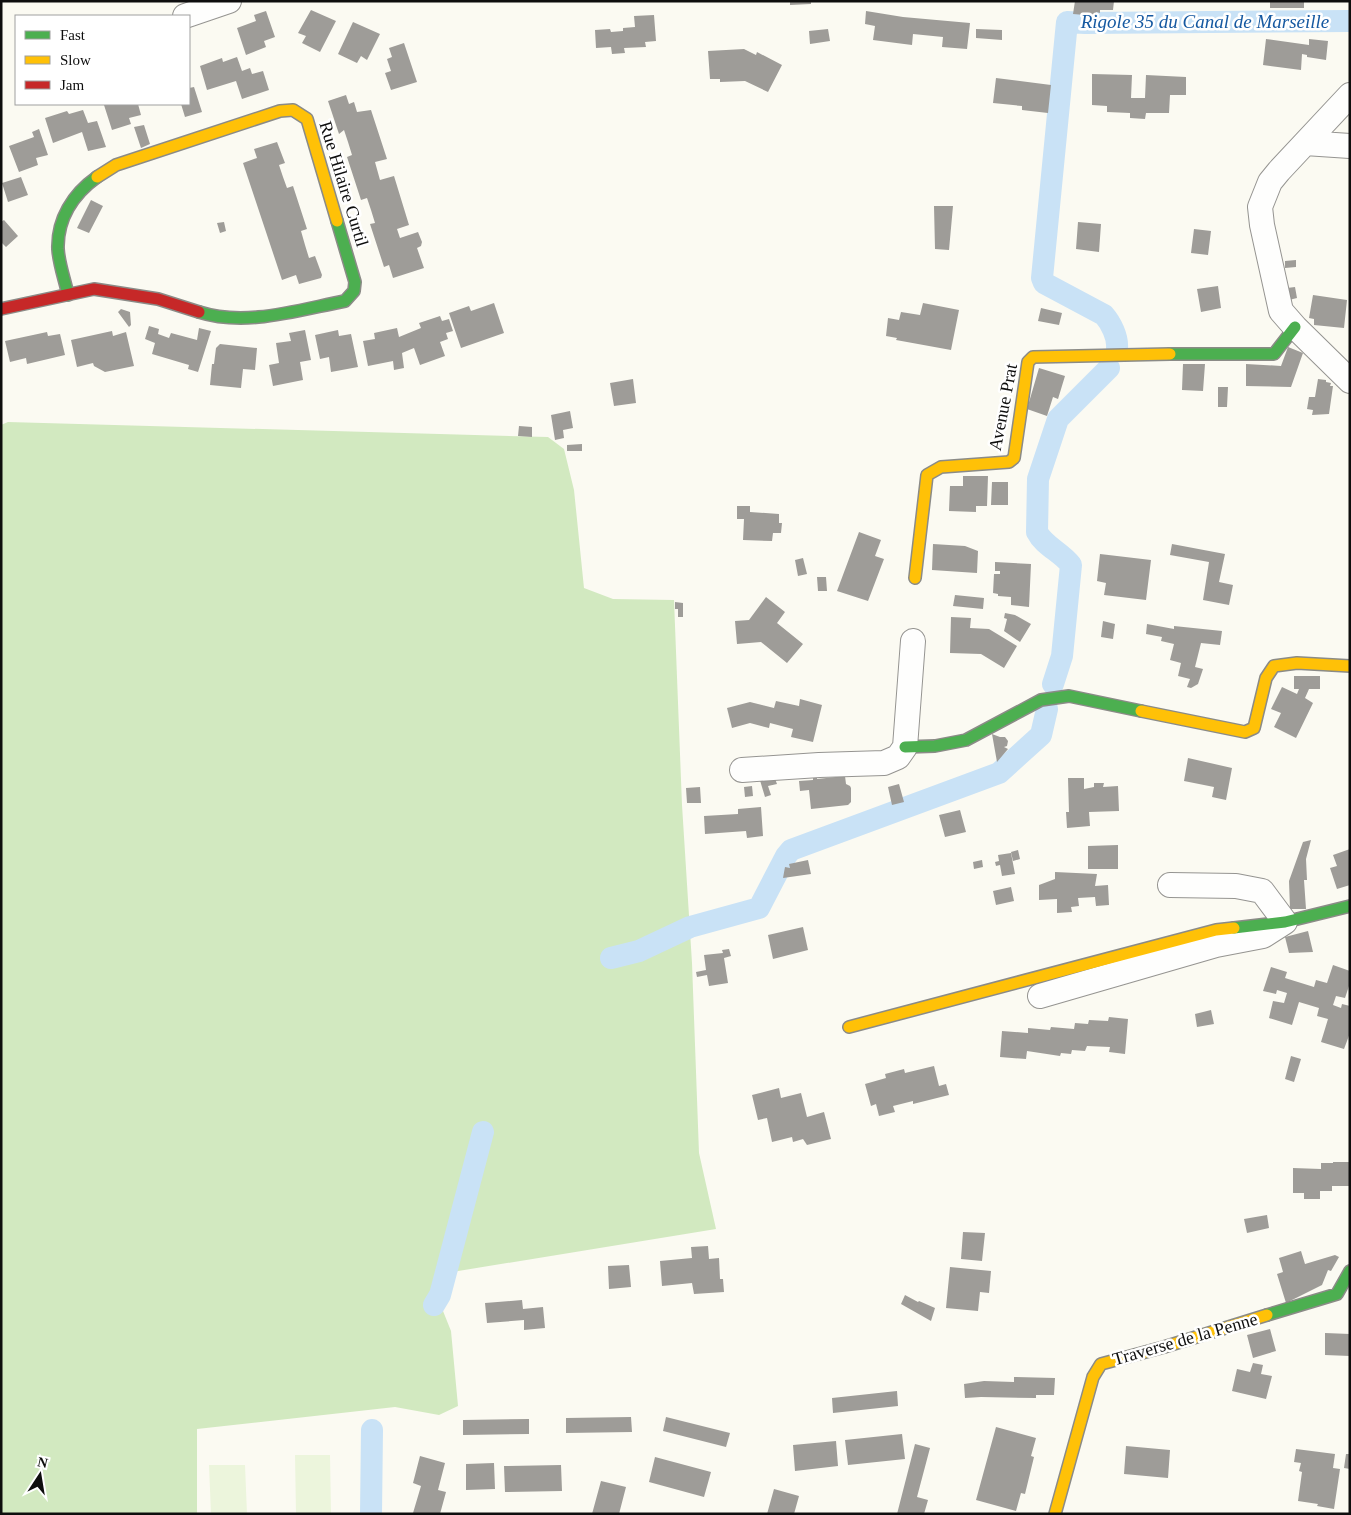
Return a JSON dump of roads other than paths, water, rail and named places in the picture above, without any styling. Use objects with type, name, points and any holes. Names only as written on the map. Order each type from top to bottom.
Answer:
[{"type":"street","points":[[189,15],[229,1]]},
{"type":"street","points":[[1350,95],[1270,182],[1260,207],[1262,225],[1281,311],[1350,381]]},
{"type":"street","name":"Rue Hilaire Curtil","points":[[1,309],[68,295],[94,289],[158,299],[215,317],[261,317],[345,301],[354,291],[355,282],[307,118],[293,110],[280,111],[116,165],[95,176],[74,196],[63,216],[58,238],[58,251],[68,295]]},
{"type":"street","points":[[1305,143],[1350,146]]},
{"type":"street","name":"Avenue Prat","points":[[915,578],[927,475],[941,468],[1009,462],[1014,458],[1028,362],[1033,356],[1202,353],[1274,354],[1295,327]]},
{"type":"street","points":[[742,770],[884,763],[898,757],[905,747],[913,641]]},
{"type":"street","points":[[905,747],[935,746],[966,740],[1041,700],[1070,696],[1245,732],[1254,728],[1266,678],[1274,666],[1297,663],[1350,666]]},
{"type":"street","points":[[1170,885],[1236,886],[1262,891],[1285,922]]},
{"type":"street","points":[[849,1027],[1216,930],[1285,922],[1350,906]]},
{"type":"street","points":[[1040,996],[1216,945],[1263,936],[1285,922]]},
{"type":"street","name":"Traverse de la Penne","points":[[1055,1514],[1093,1377],[1101,1364],[1343,1293],[1350,1272]]},
{"type":"waterway","name":"Rigole 35 du Canal de Marseille","points":[[1117,348],[1113,330],[1104,315],[1044,283],[1042,278],[1067,22],[1350,21]]},
{"type":"waterway","name":"Rigole 35 du Canal de Marseille","points":[[1053,684],[1062,656],[1071,565],[1044,541],[1037,532],[1038,479],[1058,419],[1109,368]]},
{"type":"waterway","name":"Rigole 35 du Canal de Marseille","points":[[611,958],[639,951],[690,927],[759,908],[791,850],[999,773],[1041,735],[1047,709]]},
{"type":"waterway","name":"Rigole 35 du Canal de Marseille","points":[[434,1305],[440,1295],[483,1132]]},
{"type":"waterway","name":"Rigole 35 du Canal de Marseille","points":[[371,1514],[372,1430]]}]
